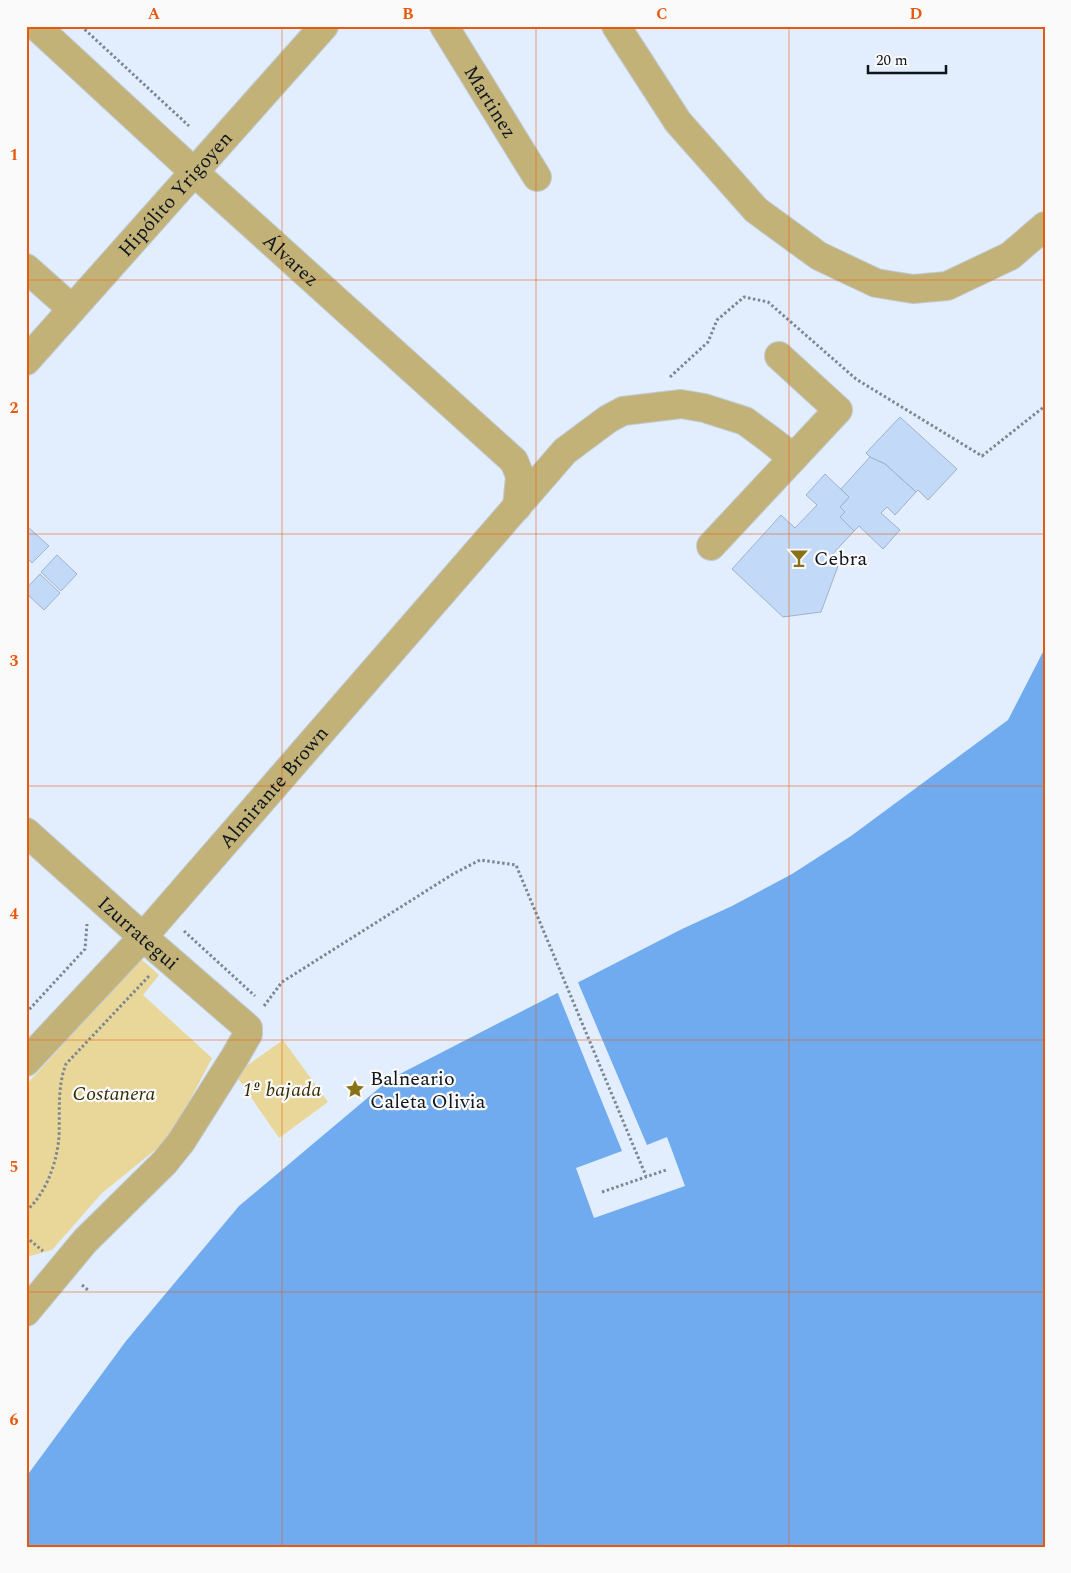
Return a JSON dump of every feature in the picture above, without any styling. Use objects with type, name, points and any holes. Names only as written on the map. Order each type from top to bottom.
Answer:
[{"type":"street","name":"Álvarez","points":[[36,26],[194,172],[514,461],[520,476],[517,507]]},
{"type":"street","name":"Hipólito Yrigoyen","points":[[26,361],[324,26]]},
{"type":"street","name":"Martinez","points":[[444,26],[536,177]]},
{"type":"street","points":[[616,26],[678,122],[756,210],[819,256],[876,283],[913,290],[947,286],[1010,256],[1045,226]]},
{"type":"street","points":[[26,268],[72,309]]},
{"type":"street","points":[[711,546],[838,410],[779,356]]},
{"type":"street","name":"Almirante Brown","points":[[26,1062],[143,937],[565,451],[608,419],[623,411],[681,404],[704,408],[745,421],[793,458]]},
{"type":"street","name":"Izurrategui","points":[[26,832],[248,1031]]},
{"type":"street","points":[[26,1312],[85,1241],[165,1162],[181,1142],[248,1031]]},
{"type":"path","points":[[81,26],[189,126]]},
{"type":"path","points":[[248,1031],[282,982],[453,874],[480,860],[516,865],[646,1176]]},
{"type":"path","points":[[183,922],[183,930],[265,1005]]},
{"type":"path","points":[[26,1014],[84,949]]},
{"type":"path","points":[[26,1211],[44,1188],[53,1166],[59,1139],[61,1077],[66,1064],[143,983]]},
{"type":"path","points":[[602,1192],[666,1170]]},
{"type":"green space","name":"Costanera","points":[[141,959],[159,975],[143,995],[212,1058],[170,1138],[102,1193],[52,1250],[26,1257],[26,1085]]},
{"type":"green space","name":"1º bajada","points":[[283,1040],[328,1102],[279,1138],[235,1074]]},
{"type":"water","points":[[1045,648],[1045,1547],[26,1547],[26,1477],[126,1341],[239,1206],[390,1079],[682,929],[732,906],[792,874],[851,836],[1008,720]]},
{"type":"pier","points":[[577,980],[647,1145],[667,1137],[685,1186],[594,1218],[576,1168],[622,1151],[557,991]]},
{"type":"building","points":[[900,417],[957,469],[928,500],[918,490],[916,492],[885,464],[866,453]]},
{"type":"building","points":[[870,457],[885,464],[916,492],[895,515],[887,507],[881,513],[900,530],[883,549],[859,526],[854,531],[840,517],[845,512],[840,507],[849,497],[841,489]]},
{"type":"building","points":[[825,474],[849,497],[840,507],[845,512],[840,517],[854,531],[829,558],[838,566],[821,612],[783,617],[732,569],[781,515],[795,528],[817,505],[806,495]]},
{"type":"building","points":[[28,527],[49,546],[32,563],[26,557],[26,529]]},
{"type":"building","points":[[57,555],[77,574],[61,591],[41,572]]},
{"type":"building","points":[[40,574],[60,593],[44,610],[26,593],[26,589]]},
{"type":"place","name":"Cebra","points":[[799,558]]},
{"type":"place","name":"Balneario Caleta Olivia","points":[[355,1089]]}]
